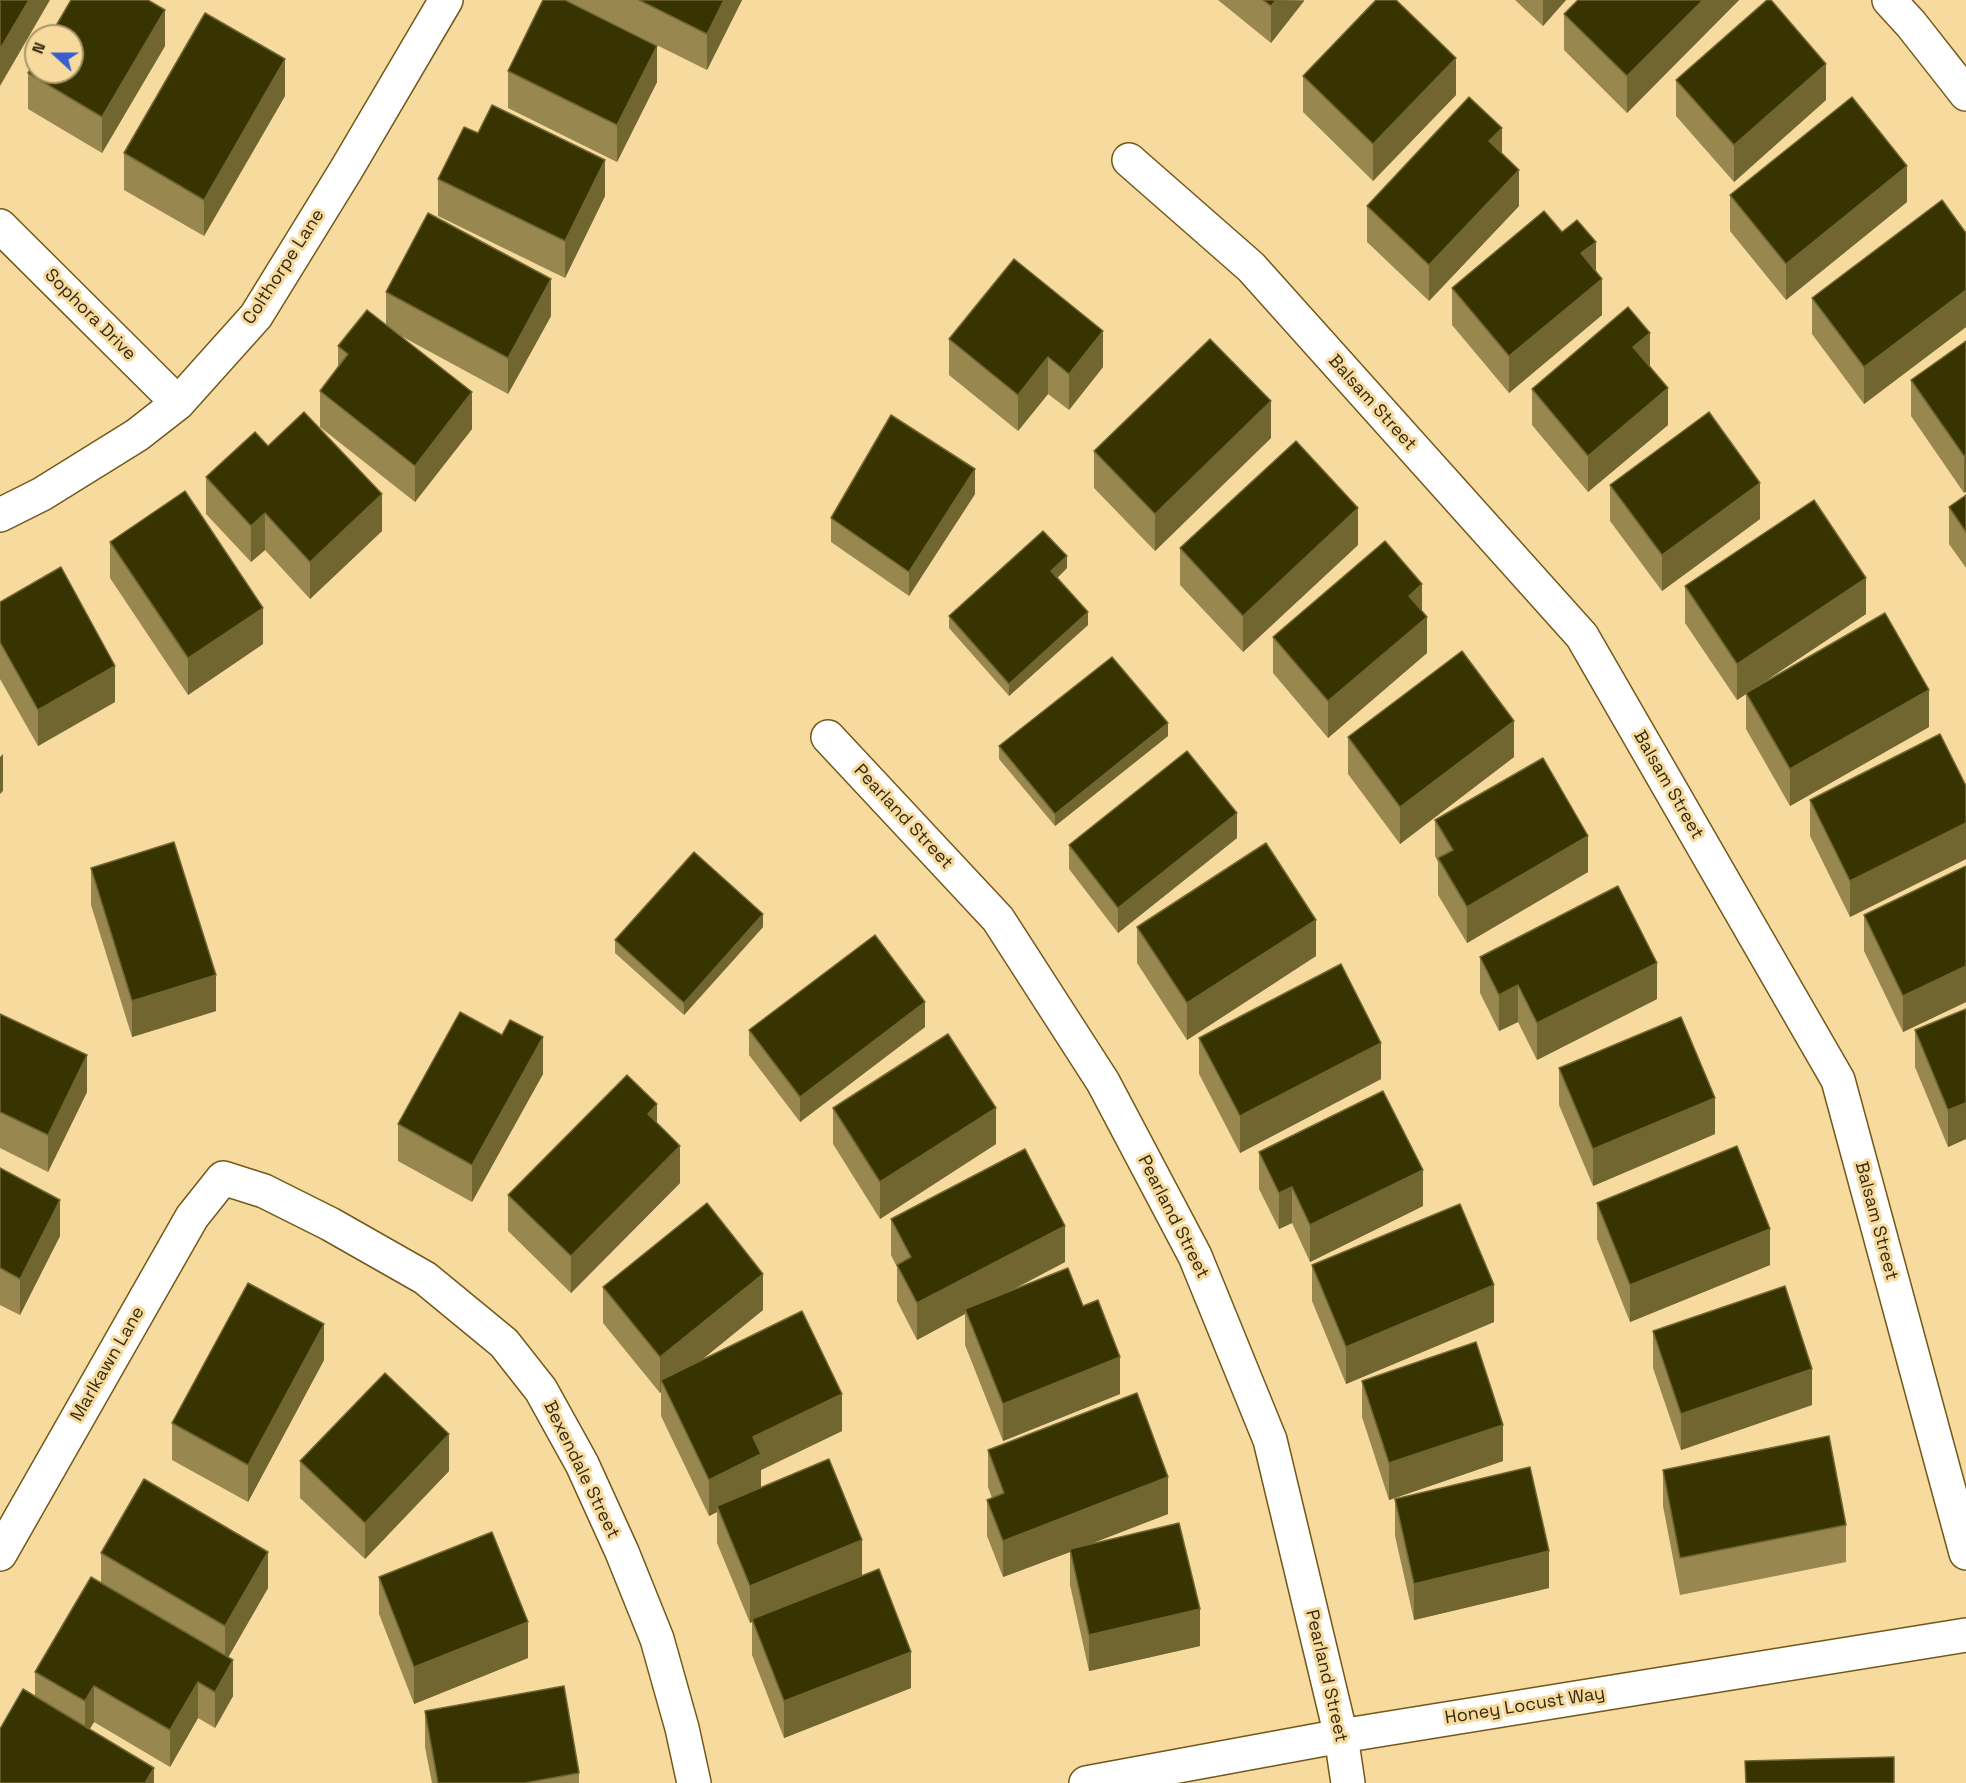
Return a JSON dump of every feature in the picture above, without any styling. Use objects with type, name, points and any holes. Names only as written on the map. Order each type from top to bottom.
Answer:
[{"type":"street","name":"Colthorpe Lane","points":[[0,515],[42,494],[137,435],[178,404],[256,316],[346,171],[446,0]]},
{"type":"street","points":[[1889,0],[1911,24],[1966,94]]},
{"type":"street","name":"Balsam Street","points":[[1129,160],[1251,267],[1582,636],[1838,1080],[1966,1552]]},
{"type":"street","name":"Sophora Drive","points":[[0,226],[178,404]]},
{"type":"street","name":"Pearland Street","points":[[828,737],[998,919],[1103,1082],[1195,1256],[1270,1440],[1341,1737],[1348,1783]]},
{"type":"street","name":"Marlkawn Lane","points":[[0,1554],[192,1217],[223,1178]]},
{"type":"street","name":"Bexendale Street","points":[[223,1178],[264,1191],[330,1224],[425,1278],[504,1343],[534,1380],[582,1464],[622,1552],[657,1639],[682,1728],[694,1783]]},
{"type":"street","name":"Honey Locust Way","points":[[1086,1783],[1341,1737],[1966,1635]]},
{"type":"building","points":[[0,0],[29,0],[0,49]]},
{"type":"building","points":[[71,0],[148,0],[165,10],[102,117],[46,84],[84,84],[84,24],[57,24]]},
{"type":"building","points":[[543,0],[565,0],[657,46],[617,125],[508,71]]},
{"type":"building","points":[[639,0],[724,0],[707,34]]},
{"type":"building","points":[[1263,0],[1276,0],[1271,6]]},
{"type":"building","points":[[1376,0],[1396,0],[1456,58],[1373,144],[1303,76]]},
{"type":"building","points":[[1578,0],[1703,0],[1627,76],[1564,14]]},
{"type":"building","points":[[1767,0],[1771,0],[1826,64],[1734,145],[1676,80]]},
{"type":"building","points":[[205,13],[285,59],[204,200],[124,153]]},
{"type":"building","points":[[1469,97],[1502,128],[1489,141],[1519,170],[1429,265],[1367,206]]},
{"type":"building","points":[[1852,97],[1907,166],[1786,264],[1730,195]]},
{"type":"building","points":[[492,105],[605,160],[565,241],[438,179],[464,127],[478,133]]},
{"type":"building","points":[[1942,200],[1966,233],[1966,290],[1864,367],[1812,298]]},
{"type":"building","points":[[1544,211],[1562,232],[1577,220],[1596,242],[1581,253],[1602,279],[1509,356],[1452,288]]},
{"type":"building","points":[[428,213],[551,279],[508,358],[386,292]]},
{"type":"building","points":[[1014,259],[1103,331],[1069,374],[1048,357],[1018,395],[949,339]]},
{"type":"building","points":[[1628,307],[1650,333],[1633,347],[1668,388],[1588,456],[1532,389]]},
{"type":"building","points":[[367,310],[472,392],[415,466],[320,391],[348,354],[338,346]]},
{"type":"building","points":[[1210,339],[1271,401],[1155,514],[1094,451]]},
{"type":"building","points":[[1966,341],[1966,455],[1964,456],[1911,380]]},
{"type":"building","points":[[304,412],[382,494],[310,562],[265,513],[251,526],[206,477],[255,432],[268,446]]},
{"type":"building","points":[[1709,412],[1760,483],[1662,555],[1610,485]]},
{"type":"building","points":[[891,415],[975,469],[909,572],[831,518]]},
{"type":"building","points":[[1296,441],[1358,508],[1243,616],[1180,548]]},
{"type":"building","points":[[185,491],[263,608],[188,658],[110,542]]},
{"type":"building","points":[[1966,495],[1966,532],[1949,507]]},
{"type":"building","points":[[1814,500],[1866,578],[1737,664],[1685,586]]},
{"type":"building","points":[[1043,531],[1067,556],[1051,571],[1088,612],[1009,684],[949,616]]},
{"type":"building","points":[[1385,541],[1422,584],[1409,596],[1427,617],[1328,701],[1273,637]]},
{"type":"building","points":[[61,567],[115,666],[38,710],[0,642],[0,602]]},
{"type":"building","points":[[1885,613],[1929,690],[1790,769],[1746,693]]},
{"type":"building","points":[[1462,651],[1514,721],[1400,807],[1348,737]]},
{"type":"building","points":[[1112,657],[1168,723],[1055,814],[999,746]]},
{"type":"building","points":[[1940,734],[1966,786],[1966,823],[1850,881],[1810,800]]},
{"type":"building","points":[[1187,751],[1237,813],[1118,908],[1069,845]]},
{"type":"building","points":[[1543,758],[1588,836],[1467,907],[1438,858],[1453,850],[1435,820]]},
{"type":"building","points":[[174,842],[216,975],[132,1001],[91,868]]},
{"type":"building","points":[[1266,843],[1316,920],[1187,1003],[1137,927]]},
{"type":"building","points":[[694,852],[763,914],[684,1003],[615,940]]},
{"type":"building","points":[[1966,866],[1966,966],[1903,996],[1864,915]]},
{"type":"building","points":[[1618,886],[1657,963],[1537,1023],[1518,985],[1499,995],[1480,957]]},
{"type":"building","points":[[875,935],[925,1002],[800,1097],[749,1030]]},
{"type":"building","points":[[1341,964],[1381,1043],[1240,1116],[1199,1038]]},
{"type":"building","points":[[1966,1009],[1966,1103],[1948,1110],[1915,1030]]},
{"type":"building","points":[[460,1012],[502,1035],[510,1020],[543,1037],[472,1165],[398,1124]]},
{"type":"building","points":[[0,1014],[87,1055],[48,1135],[0,1112]]},
{"type":"building","points":[[1681,1017],[1715,1098],[1593,1149],[1559,1068]]},
{"type":"building","points":[[948,1034],[996,1108],[880,1182],[833,1108]]},
{"type":"building","points":[[627,1075],[657,1104],[648,1114],[680,1146],[571,1256],[508,1195]]},
{"type":"building","points":[[1383,1091],[1423,1170],[1310,1225],[1292,1187],[1279,1193],[1259,1152]]},
{"type":"building","points":[[1737,1146],[1770,1229],[1630,1285],[1597,1203]]},
{"type":"building","points":[[1025,1149],[1065,1226],[917,1303],[897,1265],[911,1257],[891,1219]]},
{"type":"building","points":[[0,1168],[60,1200],[20,1279],[0,1268]]},
{"type":"building","points":[[707,1203],[763,1274],[660,1357],[603,1287]]},
{"type":"building","points":[[1460,1204],[1494,1285],[1346,1347],[1312,1265]]},
{"type":"building","points":[[1068,1268],[1083,1306],[1098,1300],[1120,1357],[1003,1404],[965,1309]]},
{"type":"building","points":[[248,1283],[324,1324],[248,1465],[172,1423]]},
{"type":"building","points":[[1785,1286],[1812,1369],[1681,1414],[1653,1331]]},
{"type":"building","points":[[802,1311],[842,1394],[753,1437],[761,1454],[709,1480],[661,1380]]},
{"type":"building","points":[[1476,1342],[1503,1425],[1389,1463],[1362,1381]]},
{"type":"building","points":[[385,1373],[449,1434],[365,1523],[300,1461]]},
{"type":"building","points":[[1137,1393],[1168,1477],[1003,1541],[987,1500],[1004,1493],[988,1450]]},
{"type":"building","points":[[1829,1436],[1846,1525],[1680,1558],[1663,1470]]},
{"type":"building","points":[[829,1459],[862,1540],[750,1586],[717,1506]]},
{"type":"building","points":[[1530,1467],[1549,1551],[1414,1584],[1395,1499]]},
{"type":"building","points":[[144,1479],[268,1552],[225,1626],[101,1553]]},
{"type":"building","points":[[1179,1523],[1200,1609],[1089,1635],[1070,1549]]},
{"type":"building","points":[[492,1532],[528,1622],[414,1667],[379,1577]]},
{"type":"building","points":[[879,1569],[911,1652],[784,1701],[752,1619]]},
{"type":"building","points":[[91,1577],[233,1660],[215,1692],[198,1682],[170,1730],[94,1686],[85,1701],[35,1672]]},
{"type":"building","points":[[564,1686],[579,1773],[524,1783],[438,1783],[425,1711]]},
{"type":"building","points":[[23,1689],[154,1768],[145,1783],[0,1783],[0,1729]]},
{"type":"building","points":[[1894,1757],[1894,1783],[1746,1783],[1745,1761]]}]
